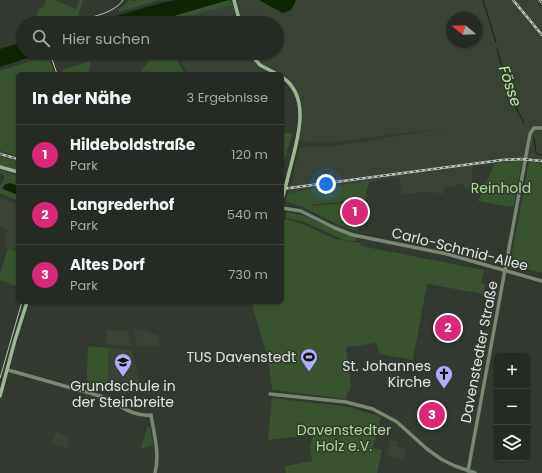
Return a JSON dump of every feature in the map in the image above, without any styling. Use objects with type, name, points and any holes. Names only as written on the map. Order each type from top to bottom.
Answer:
[{"type":"main road","points":[[234,0],[238,16]]},
{"type":"main road","points":[[256,60],[260,65],[273,72]]},
{"type":"main road","points":[[284,79],[296,92],[300,111],[297,136],[284,191]]},
{"type":"main road","points":[[0,167],[16,171]]},
{"type":"main road","points":[[0,396],[26,304]]},
{"type":"street","name":"Davenstedter Straße","points":[[467,470],[506,270],[530,134],[534,128],[542,128]]},
{"type":"street","name":"Carlo-Schmid-Allee","points":[[284,208],[301,212],[353,235],[435,251],[542,281]]},
{"type":"street","points":[[8,370],[103,397],[131,413],[151,415],[157,453],[155,473]]},
{"type":"street","points":[[270,394],[346,402],[373,410],[397,422],[436,456],[449,464],[475,473]]},
{"type":"shaded area","points":[[176,0],[228,0],[174,16],[116,16]]},
{"type":"shaded area","points":[[234,0],[259,0],[283,13],[291,10],[296,0],[542,0],[542,164],[529,161],[529,157],[523,157],[522,161],[473,166],[470,189],[463,188],[462,184],[455,184],[455,187],[444,187],[444,194],[430,192],[402,194],[399,177],[289,193],[300,147],[330,147],[445,128],[336,142],[310,142],[296,140],[299,127],[298,97],[284,80],[284,72],[272,72],[265,69],[266,72],[187,72],[180,60],[284,60],[284,16],[188,16],[235,4]]},
{"type":"shaded area","points":[[259,0],[296,0],[291,10],[283,13]]},
{"type":"shaded area","points":[[16,44],[16,60],[22,60],[0,67],[0,49]]},
{"type":"shaded area","points":[[10,183],[16,185],[16,194],[3,189],[4,185]]},
{"type":"shaded area","points":[[0,197],[16,204],[16,251],[8,248],[5,244],[7,230],[0,226]]},
{"type":"shaded area","points":[[138,329],[159,336],[159,346],[137,345],[134,330]]},
{"type":"shaded area","points":[[107,330],[128,331],[131,345],[106,344]]},
{"type":"shaded area","name":"Grundschule in der Steinbreite","points":[[109,348],[132,350],[141,389],[123,393],[108,389]]},
{"type":"shaded area","points":[[56,432],[70,437],[67,448],[52,444]]},
{"type":"shaded area","points":[[390,440],[398,442],[397,447],[406,449],[404,460],[387,456]]},
{"type":"green space","points":[[46,0],[55,0],[76,9],[80,0],[83,0],[79,12],[80,15],[77,16],[36,16],[40,8],[43,7]]},
{"type":"green space","points":[[128,0],[160,0],[119,12],[119,9],[127,3]]},
{"type":"green space","points":[[228,0],[231,1],[233,5],[188,16],[173,16]]},
{"type":"green space","points":[[50,60],[54,72],[16,72],[16,155],[0,151],[0,70],[30,61]]},
{"type":"green space","points":[[150,60],[177,60],[184,72],[141,72]]},
{"type":"green space","points":[[90,61],[91,63],[89,72],[63,72],[62,70]]},
{"type":"green space","points":[[284,132],[292,134],[284,161]]},
{"type":"green space","points":[[0,156],[16,160],[16,169],[0,165]]},
{"type":"green space","name":"Reinhold","points":[[522,161],[514,206],[509,207],[478,201],[495,163]]},
{"type":"green space","points":[[529,161],[542,164],[542,273],[510,264]]},
{"type":"green space","points":[[0,170],[16,175],[16,200],[0,193],[0,185],[4,180],[4,175],[0,172]]},
{"type":"green space","points":[[369,181],[365,199],[312,205],[364,201],[358,231],[347,229],[303,207],[287,202],[286,200],[288,193]]},
{"type":"green space","points":[[288,212],[305,216],[338,231],[357,237],[355,241],[341,239],[302,221],[286,218],[286,213]]},
{"type":"green space","points":[[284,219],[302,224],[340,240],[360,242],[361,246],[484,270],[481,283],[485,284],[484,294],[427,284],[413,360],[379,354],[376,343],[346,347],[351,386],[350,391],[347,392],[346,399],[272,390],[268,358],[254,312],[253,304],[284,304]]},
{"type":"green space","points":[[8,248],[16,251],[16,286],[0,280],[0,274]]},
{"type":"green space","points":[[444,318],[454,320],[451,338],[441,336]]},
{"type":"green space","points":[[88,346],[109,348],[108,392],[88,387]]},
{"type":"green space","name":"Davenstedter Holz e.V.","points":[[272,398],[349,407],[381,417],[373,448],[382,450],[377,473],[286,473],[285,466],[312,461],[310,447],[313,435],[268,440]]},
{"type":"green space","points":[[147,427],[150,427],[153,445],[141,449]]},
{"type":"waterway","name":"Fösse","points":[[483,0],[496,42]]},
{"type":"waterway","name":"Fösse","points":[[497,49],[512,100],[524,123]]},
{"type":"waterway","name":"Fösse","points":[[534,138],[536,152],[537,154],[542,155]]},
{"type":"tram line","points":[[95,16],[113,9],[123,0]]},
{"type":"tram line","points":[[52,60],[56,72]]},
{"type":"tram line","points":[[0,378],[21,304]]},
{"type":"railway","points":[[513,0],[542,35]]},
{"type":"railway","points":[[0,154],[16,158]]},
{"type":"railway","points":[[284,189],[502,160],[522,159],[542,161]]},
{"type":"place","name":"Hildeboldstraße","points":[[355,212]]},
{"type":"place","name":"Langrederhof","points":[[448,328]]},
{"type":"place","name":"TUS Davenstedt","points":[[309,372]]},
{"type":"place","name":"Grundschule in der Steinbreite","points":[[123,377]]},
{"type":"place","name":"St. Johannes Kirche","points":[[444,389]]},
{"type":"place","name":"Altes Dorf","points":[[432,415]]}]
